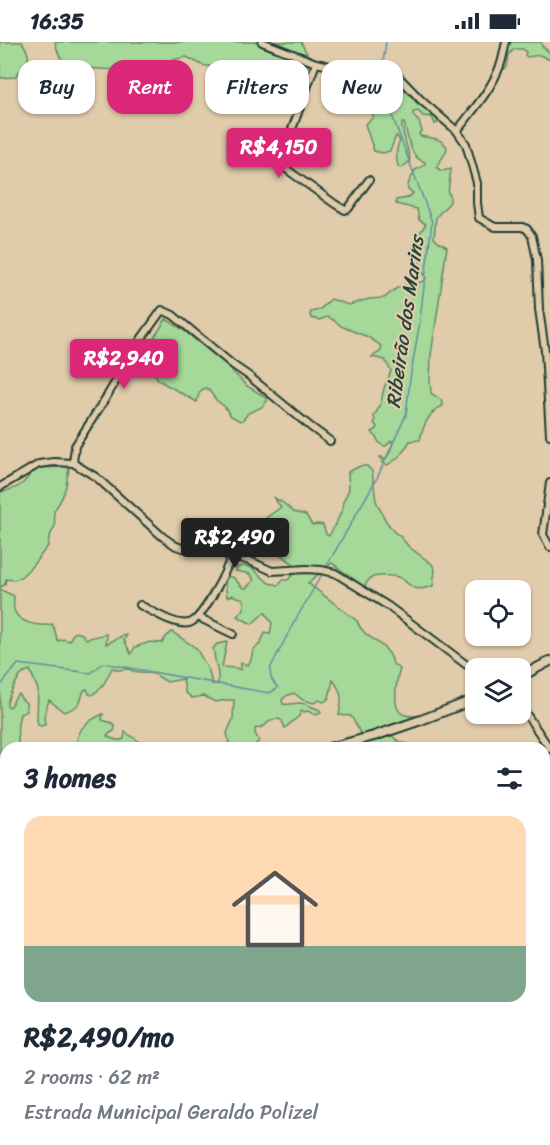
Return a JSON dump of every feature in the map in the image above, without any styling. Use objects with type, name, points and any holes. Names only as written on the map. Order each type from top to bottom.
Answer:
[{"type":"main road","points":[[531,671],[550,661]]},
{"type":"main road","points":[[351,742],[465,703]]},
{"type":"street","points":[[262,42],[316,63],[352,71],[380,69],[394,72],[422,101],[457,131],[466,144],[477,183],[479,218],[495,227],[522,227],[527,229],[532,236],[537,260],[550,435]]},
{"type":"street","points":[[457,131],[494,78],[506,42]]},
{"type":"street","points":[[316,63],[287,143],[282,166],[345,210],[369,180]]},
{"type":"street","points":[[73,463],[75,446],[139,342],[162,310],[173,315],[330,441]]},
{"type":"street","points":[[0,487],[39,464],[73,463],[96,477],[176,546],[222,553],[250,561],[272,571],[306,569],[335,573],[388,606],[465,664]]},
{"type":"street","points":[[550,483],[543,535],[550,547]]},
{"type":"street","points":[[140,605],[174,621],[188,623],[194,621],[214,594],[231,556]]},
{"type":"street","points":[[198,617],[233,634]]},
{"type":"street","points":[[531,721],[545,742]]},
{"type":"green space","points":[[0,42],[22,42],[26,48],[28,60],[18,60],[18,72],[15,77],[0,78]]},
{"type":"green space","points":[[55,42],[301,42],[310,60],[309,62],[309,60],[205,60],[205,66],[187,57],[171,60],[107,60],[107,69],[95,68],[95,60],[63,60]]},
{"type":"green space","points":[[502,42],[541,42],[550,53],[550,60],[540,55],[527,57],[523,49],[514,49],[504,69],[500,56]]},
{"type":"green space","points":[[403,91],[408,92],[418,105],[426,107],[435,115],[438,123],[435,124],[432,117],[423,116],[418,111],[413,112],[422,131],[419,133],[420,136],[438,139],[447,147],[437,168],[442,171],[451,169],[448,193],[450,202],[436,217],[434,238],[447,247],[431,355],[430,382],[431,393],[441,400],[443,406],[434,411],[427,420],[420,440],[410,441],[398,458],[387,465],[382,463],[380,457],[384,460],[386,458],[393,441],[384,446],[372,432],[377,427],[374,423],[374,416],[380,406],[391,371],[385,360],[372,357],[381,351],[381,346],[330,318],[319,320],[311,318],[310,315],[331,299],[349,305],[369,299],[384,298],[407,284],[412,277],[417,283],[425,281],[426,277],[420,268],[418,241],[426,224],[419,220],[417,209],[396,204],[396,200],[407,198],[413,193],[408,190],[409,182],[415,170],[425,162],[413,152],[404,123],[402,123],[402,128],[409,162],[401,168],[398,166],[397,150],[400,141],[397,136],[390,151],[383,153],[374,151],[365,124],[373,118],[373,114],[403,114]]},
{"type":"green space","points":[[166,319],[225,364],[247,386],[267,398],[262,407],[248,413],[240,421],[231,416],[208,389],[201,390],[197,402],[158,380],[155,374],[139,361]]},
{"type":"green space","points":[[67,466],[69,470],[66,486],[54,511],[55,526],[48,546],[21,577],[15,580],[6,579],[5,584],[0,588],[0,492],[21,485],[37,469]]},
{"type":"green space","points":[[360,466],[367,466],[372,471],[376,501],[386,521],[409,547],[432,564],[435,570],[433,586],[416,589],[400,578],[376,576],[364,587],[332,563],[308,583],[357,621],[365,633],[387,651],[393,664],[400,669],[396,691],[398,709],[404,715],[419,716],[392,731],[393,737],[400,742],[364,742],[376,737],[362,736],[351,716],[339,715],[341,696],[333,680],[329,698],[324,702],[319,700],[314,703],[303,700],[294,693],[282,700],[283,704],[299,703],[320,710],[321,713],[315,715],[302,710],[299,716],[285,728],[279,719],[271,720],[255,729],[258,742],[229,742],[227,733],[233,719],[234,700],[215,702],[204,696],[192,698],[185,692],[183,679],[167,682],[154,674],[112,668],[100,689],[92,695],[87,689],[84,690],[76,707],[64,712],[49,700],[44,716],[45,725],[41,726],[38,725],[37,720],[38,690],[30,670],[23,674],[13,688],[7,706],[10,707],[19,694],[26,703],[27,711],[20,714],[17,728],[18,742],[0,742],[0,588],[14,596],[14,610],[20,619],[36,625],[52,624],[58,641],[64,639],[70,641],[76,632],[82,634],[86,639],[106,634],[106,644],[127,635],[124,640],[131,654],[135,647],[150,642],[162,643],[172,632],[196,648],[209,671],[212,684],[218,684],[213,649],[217,644],[227,642],[222,667],[241,670],[241,663],[248,665],[253,650],[260,644],[265,633],[270,634],[272,623],[265,612],[252,624],[237,616],[244,609],[244,599],[233,595],[227,597],[226,577],[233,577],[243,588],[246,588],[254,580],[250,574],[236,571],[237,567],[252,568],[269,583],[279,585],[294,573],[296,566],[274,548],[262,529],[261,525],[266,518],[281,507],[273,497],[294,512],[306,515],[312,525],[323,525],[329,536],[349,489],[348,472]]},
{"type":"green space","points":[[103,714],[102,720],[112,723],[115,727],[114,731],[107,736],[115,740],[122,740],[125,732],[140,742],[77,742],[80,731],[91,720]]},
{"type":"waterway","name":"Ribeirão dos Marins","points":[[383,60],[386,42]]},
{"type":"waterway","name":"Ribeirão dos Marins","points":[[326,567],[377,478],[406,415],[419,327],[432,222],[392,114]]},
{"type":"waterway","name":"Ribeirão dos Marins","points":[[0,684],[18,664],[91,673],[103,663],[269,693],[278,688],[270,673],[271,667],[322,574]]}]
